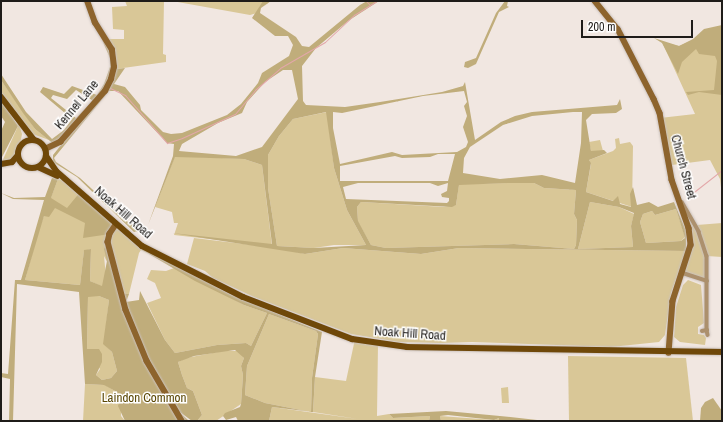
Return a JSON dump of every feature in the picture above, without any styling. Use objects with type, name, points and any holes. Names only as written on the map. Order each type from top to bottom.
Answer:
[{"type":"main road","points":[[1,97],[34,140],[40,142],[45,149],[46,156],[38,167],[26,167],[19,161],[18,155]]},
{"type":"main road","points":[[1,164],[12,162],[18,155],[22,134],[18,120]]},
{"type":"main road","points":[[21,145],[34,140]]},
{"type":"main road","name":"Noak Hill Road","points":[[46,156],[50,165],[116,225],[142,246],[216,285],[270,309],[355,339],[407,347],[668,353],[722,352]]},
{"type":"main road","name":"Noak Hill Road","points":[[38,167],[70,182]]},
{"type":"street","name":"Kennel Lane","points":[[45,149],[60,142],[105,91],[111,79],[114,67],[112,50],[95,23],[88,1]]},
{"type":"street","name":"Church Street","points":[[595,1],[618,29],[660,113],[669,168],[691,236],[689,257],[674,300],[668,353]]},
{"type":"street","points":[[678,197],[699,232],[708,266],[708,335]]},
{"type":"street","points":[[116,225],[110,234],[108,242],[126,310],[147,361],[182,421]]},
{"type":"street","points":[[683,273],[707,281]]},
{"type":"street","points":[[702,330],[707,330]]},
{"type":"shaded area","points":[[125,1],[164,1],[163,54],[166,55],[166,62],[116,69],[116,54],[106,39],[124,39],[124,30],[113,29],[112,7],[127,6]]},
{"type":"shaded area","points":[[172,1],[268,1],[260,6],[257,13],[250,15]]},
{"type":"shaded area","points":[[722,28],[722,196],[720,179],[710,160],[672,165],[660,118],[695,114],[662,42],[679,46]]},
{"type":"shaded area","points":[[1,80],[35,129],[49,140],[27,132],[18,121],[22,134],[18,155],[15,159],[1,164],[18,126],[16,122],[17,119],[1,97]]},
{"type":"shaded area","points":[[327,112],[334,168],[347,210],[366,245],[334,245],[314,248],[277,246],[268,188],[268,155],[279,136],[293,119]]},
{"type":"shaded area","points":[[619,138],[620,144],[630,142],[633,146],[632,207],[586,192],[591,164],[589,160],[613,151],[616,148],[615,139]]},
{"type":"shaded area","points":[[600,140],[603,151],[591,151],[589,142]]},
{"type":"shaded area","points":[[175,156],[244,159],[262,165],[272,246],[174,235],[178,223],[174,223],[172,212],[155,207]]},
{"type":"shaded area","points":[[58,179],[69,182],[151,250],[149,254],[141,250],[139,253],[129,294],[124,294],[104,256],[106,277],[103,287],[90,281],[91,249],[84,251],[80,285],[25,280],[39,229]]},
{"type":"shaded area","points":[[534,183],[544,188],[576,190],[574,214],[577,220],[576,245],[574,249],[514,244],[386,248],[371,245],[358,222],[357,207],[361,202],[444,207],[456,205],[459,184]]},
{"type":"shaded area","points":[[680,199],[697,225],[722,223],[722,257],[707,256],[707,281],[683,273],[691,245]]},
{"type":"shaded area","points":[[590,202],[619,207],[634,214],[631,226],[633,247],[578,249]]},
{"type":"shaded area","points":[[676,209],[685,237],[681,241],[646,243],[640,222],[643,214],[652,211],[655,215]]},
{"type":"shaded area","points":[[194,238],[284,249],[305,254],[343,248],[421,254],[459,248],[686,251],[671,293],[665,335],[659,342],[611,347],[472,342],[399,342],[351,334],[254,297],[213,278],[205,271],[187,264]]},
{"type":"shaded area","points":[[174,268],[244,305],[267,313],[251,346],[246,343],[217,345],[175,353],[165,340],[147,303],[161,298],[155,283],[147,279],[151,270],[166,271]]},
{"type":"shaded area","points":[[688,280],[701,285],[704,323],[698,327],[698,334],[704,335],[706,338],[705,345],[680,342],[674,337],[676,307],[683,285]]},
{"type":"shaded area","points":[[88,296],[99,296],[109,300],[104,344],[112,352],[117,371],[111,378],[102,380],[96,375],[100,369],[87,349]]},
{"type":"shaded area","points":[[269,314],[316,331],[318,334],[312,378],[311,412],[265,403],[245,395],[247,366]]},
{"type":"shaded area","points":[[355,339],[378,344],[377,416],[389,414],[393,418],[430,416],[429,421],[269,421],[272,407],[358,419],[313,412],[315,377],[346,381]]},
{"type":"shaded area","points":[[223,351],[239,351],[244,358],[241,366],[243,375],[241,404],[216,421],[197,421],[202,415],[193,391],[187,388],[178,362],[186,358]]},
{"type":"shaded area","points":[[568,356],[686,358],[693,421],[569,421]]},
{"type":"shaded area","points":[[85,384],[105,385],[117,392],[121,397],[121,416],[125,421],[83,421]]},
{"type":"shaded area","points":[[508,387],[509,403],[502,403],[501,388]]},
{"type":"shaded area","points":[[440,416],[494,420],[499,418],[499,421],[441,421]]},
{"type":"green space","points":[[85,1],[113,58],[111,79],[95,102],[76,90],[67,99],[53,95],[51,98],[76,118],[84,110],[86,112],[55,145],[35,129],[1,80],[1,74],[26,112],[52,139],[64,130],[72,119],[40,92],[43,87],[64,94],[72,86],[97,95],[104,84],[110,67],[110,58]]},
{"type":"green space","points":[[263,1],[271,1],[261,8],[260,13],[296,37],[302,46],[309,47],[360,5],[367,1],[379,1],[348,21],[316,48],[302,66],[303,101],[306,105],[345,107],[380,102],[442,92],[463,86],[465,82],[475,140],[501,122],[515,116],[532,112],[617,105],[620,99],[622,109],[616,113],[592,114],[586,120],[591,151],[604,150],[607,153],[589,160],[591,163],[586,192],[613,201],[618,196],[620,204],[631,207],[630,194],[633,187],[637,205],[649,202],[658,207],[674,202],[686,231],[686,251],[459,248],[421,254],[343,248],[305,254],[172,233],[272,244],[262,165],[244,159],[175,157],[148,225],[173,156],[174,144],[167,143],[118,91],[109,91],[54,158],[56,162],[80,178],[129,223],[146,229],[134,232],[77,177],[53,162],[53,155],[90,109],[116,69],[125,68],[114,84],[125,87],[140,105],[141,110],[163,132],[171,134],[182,133],[227,115],[241,104],[258,83],[262,73],[289,56],[293,45],[288,36],[275,36],[252,18]],"holes":[[[283,70],[292,70],[298,99],[262,147],[236,156],[179,151],[182,144],[218,123],[242,113],[247,102],[265,82]],[[464,91],[467,102],[464,106],[467,116],[463,127],[468,142],[466,147],[457,152],[402,155],[392,152],[340,164],[333,128],[333,112],[342,113],[423,96]],[[326,112],[334,168],[347,210],[366,245],[314,248],[277,246],[268,188],[268,155],[279,136],[293,119]],[[582,112],[581,143],[575,183],[542,175],[500,179],[463,173],[464,158],[470,147],[503,125],[532,116]],[[438,154],[455,154],[448,181],[340,181],[340,166],[395,156],[402,158],[430,157]],[[358,183],[430,183],[438,186],[448,183],[447,191],[441,194],[442,197],[449,198],[447,203],[346,199],[343,187]],[[534,183],[544,188],[576,190],[574,214],[577,220],[576,245],[574,249],[514,244],[386,248],[371,245],[358,221],[357,207],[361,202],[452,207],[456,205],[459,185]],[[590,202],[619,207],[634,213],[631,226],[633,247],[578,249]],[[676,209],[685,238],[681,241],[646,243],[640,222],[643,214],[652,211],[655,215]]]},
{"type":"green space","points":[[505,1],[508,1],[507,6],[509,7],[499,12],[476,64],[468,68],[464,67],[465,62],[476,58],[496,13]]},
{"type":"green space","points":[[722,25],[722,95],[699,92],[688,95],[686,92],[714,90],[717,61],[715,56],[699,54],[696,49],[682,62],[678,74],[662,43],[654,38],[679,46],[693,39],[704,29]]},
{"type":"green space","points":[[1,100],[18,126],[1,159],[1,131],[5,122],[1,116]]},
{"type":"green space","name":"Laindon Common","points":[[52,178],[58,179],[51,198],[67,208],[81,191],[116,225],[110,234],[83,238],[85,223],[55,208],[49,217],[44,216],[25,280],[80,285],[84,250],[91,249],[90,281],[102,286],[107,261],[104,249],[108,242],[124,294],[129,294],[126,302],[139,300],[140,291],[165,340],[175,353],[217,345],[246,343],[251,346],[267,313],[244,305],[195,281],[149,254],[150,252],[231,295],[322,332],[315,377],[313,412],[362,418],[311,412],[312,378],[318,334],[316,331],[269,314],[247,366],[245,395],[265,403],[308,411],[272,407],[269,421],[238,421],[236,417],[226,420],[223,416],[225,413],[240,407],[241,404],[243,375],[241,366],[244,358],[235,350],[194,356],[178,362],[187,388],[193,391],[202,415],[197,421],[192,421],[176,409],[189,421],[125,421],[118,406],[121,397],[117,392],[104,385],[85,384],[79,292],[17,284],[13,421],[9,421],[10,379],[1,377],[1,373],[8,374],[15,280],[21,280],[44,200],[13,199],[1,193],[14,198],[45,197]],"holes":[[[99,296],[109,300],[103,344],[112,352],[117,371],[111,378],[102,380],[96,375],[102,362],[102,354],[99,349],[87,349],[88,297]]]},
{"type":"green space","points":[[713,398],[722,411],[722,421],[700,421],[701,408],[705,402]]},
{"type":"green space","points":[[446,411],[546,421],[499,421],[499,418],[494,420],[448,415],[440,416],[441,421],[429,421],[430,416],[393,418],[389,414]]},
{"type":"waterway","points":[[366,1],[370,5]]},
{"type":"waterway","points":[[110,88],[125,95],[167,143],[182,138],[235,114],[255,90],[280,68],[325,42],[354,15],[376,1]]},
{"type":"waterway","points":[[690,195],[722,170]]}]
